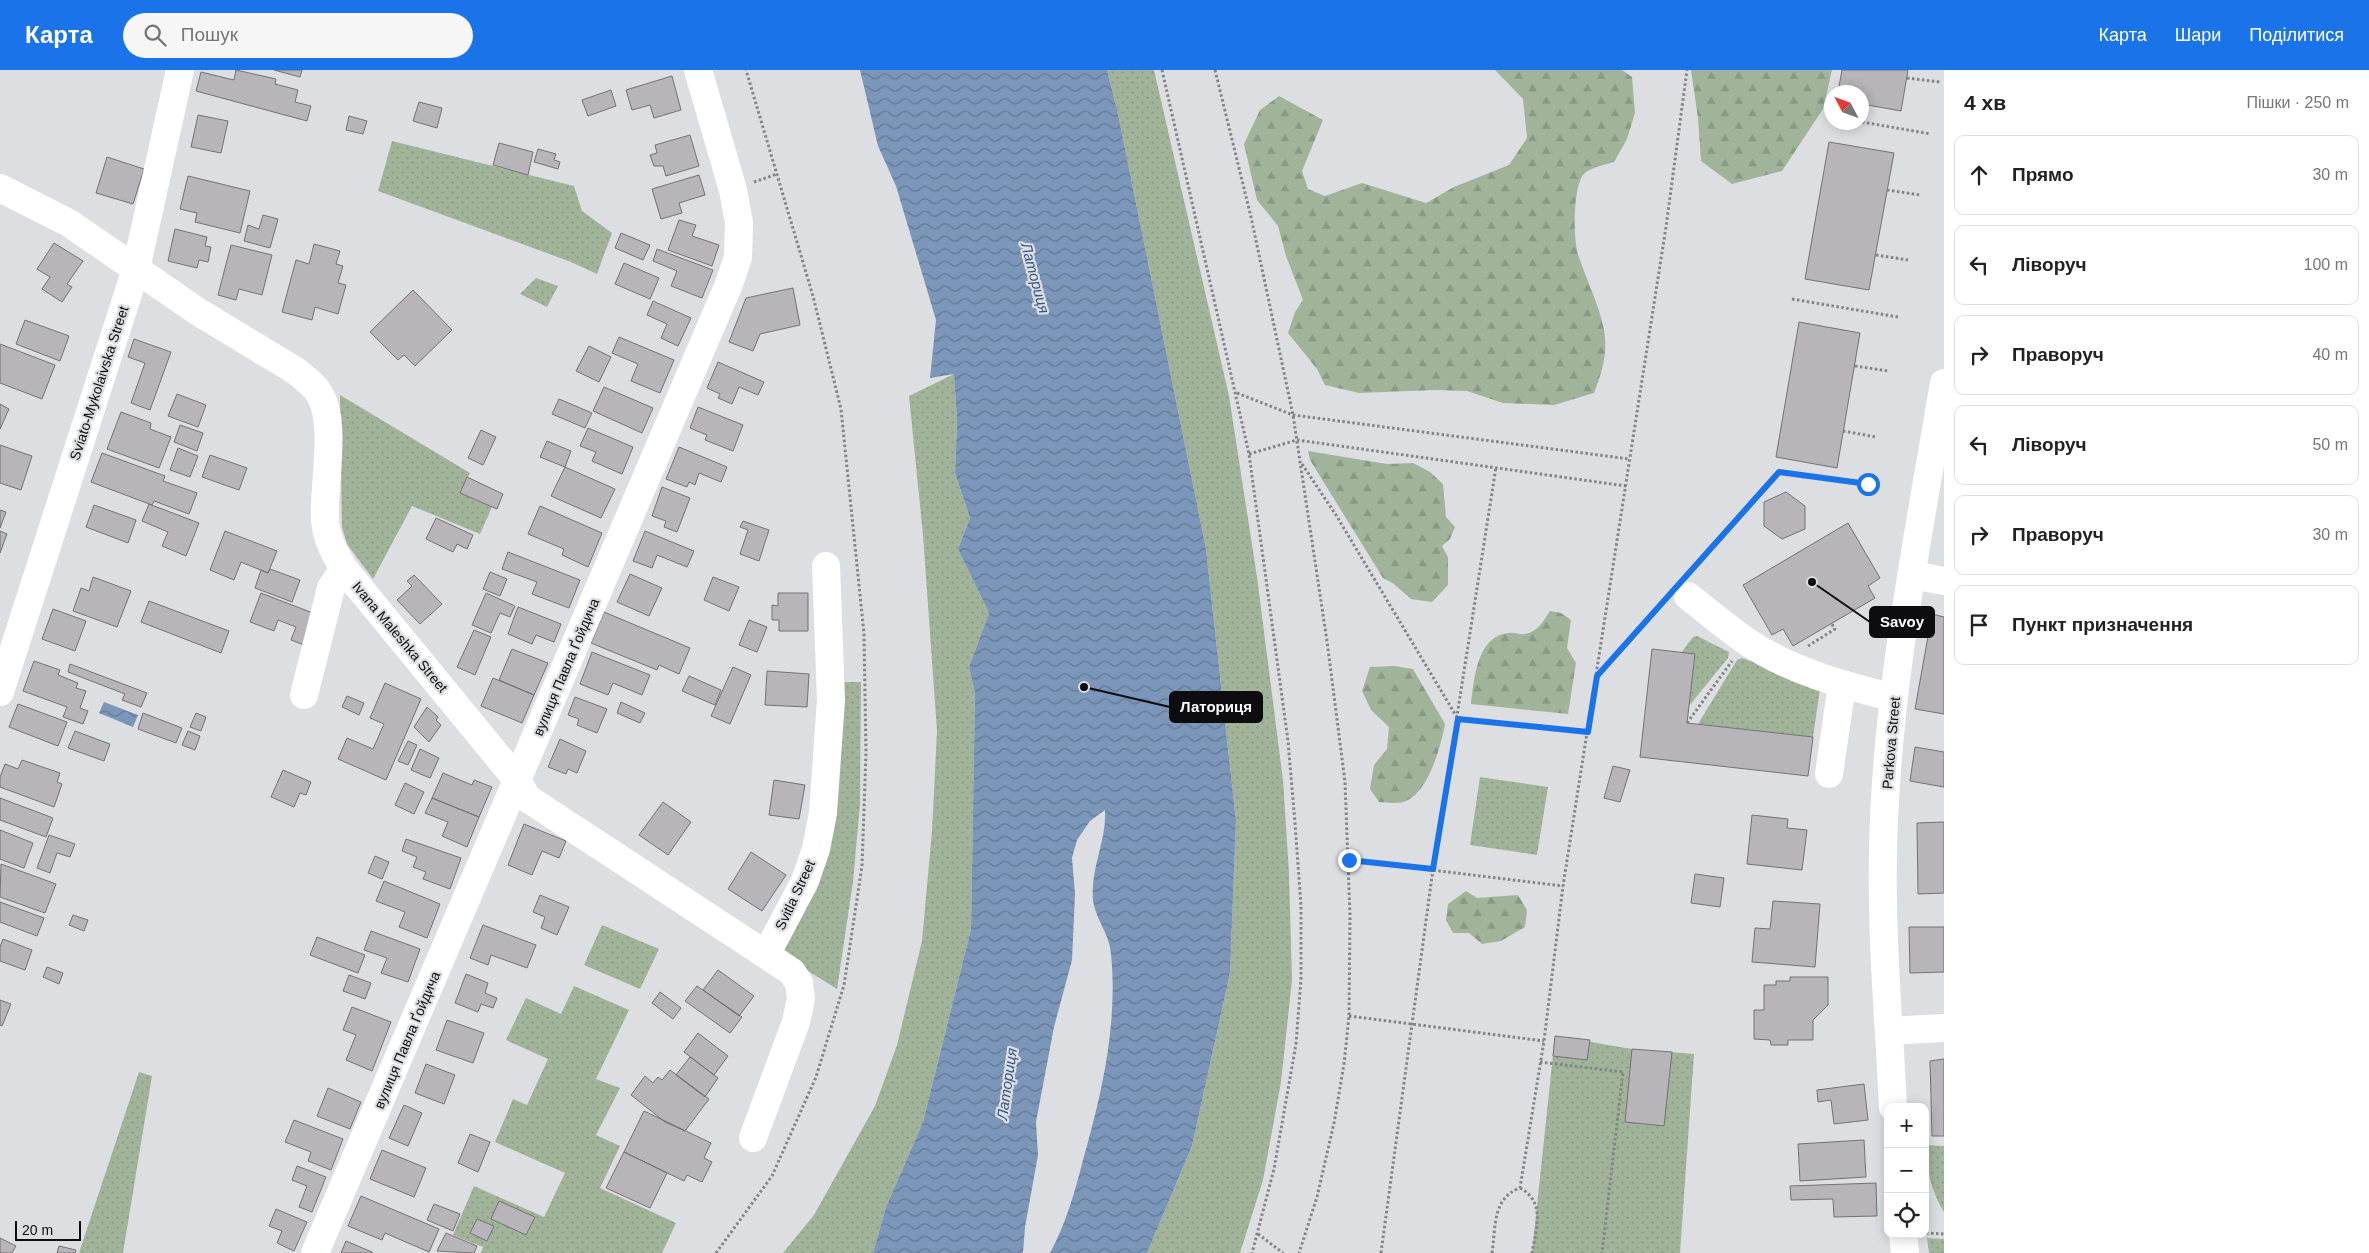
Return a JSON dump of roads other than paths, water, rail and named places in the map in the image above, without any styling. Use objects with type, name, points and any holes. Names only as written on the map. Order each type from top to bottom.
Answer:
[{"type":"street","name":"Sviato-Mykolaivska Street","points":[[0,692],[136,269],[180,70]]},
{"type":"street","name":"вулиця Павла Ґойдича","points":[[315,1253],[730,284],[738,257],[739,223],[733,190],[698,70]]},
{"type":"street","name":"Ivana Maleshka Street","points":[[0,188],[69,223],[197,311],[296,371],[320,395],[326,411],[328,434],[325,522],[333,550],[344,569],[518,781],[527,798],[766,955]]},
{"type":"street","name":"Parkova Street","points":[[1893,1103],[1883,850],[1894,698],[1912,575],[1944,383]]},
{"type":"street","name":"Svitla Street","points":[[766,955],[805,881],[816,849],[823,813],[831,700],[826,566]]},
{"type":"street","points":[[304,694],[331,588],[344,569]]},
{"type":"street","points":[[1912,575],[1944,581]]},
{"type":"street","points":[[1681,589],[1746,642],[1784,662],[1842,685],[1894,698]]},
{"type":"street","points":[[1830,774],[1842,685]]},
{"type":"street","points":[[753,1138],[796,1022],[801,999],[799,982],[792,972],[766,955]]},
{"type":"street","points":[[1889,1031],[1944,1028]]},
{"type":"street","points":[[1903,1238],[1905,1253]]},
{"type":"water","points":[[860,70],[1107,70],[1118,114],[1206,549],[1236,821],[1230,973],[1192,1146],[1147,1253],[1050,1253],[1065,1219],[1077,1184],[1107,1058],[1113,980],[1111,954],[1108,940],[1094,907],[1093,900],[1094,877],[1104,832],[1105,810],[1090,821],[1077,840],[1072,858],[1075,894],[1072,960],[1054,1027],[1036,1122],[1038,1155],[1025,1227],[1023,1253],[873,1253],[886,1207],[923,1122],[971,929],[975,693],[969,667],[989,613],[958,549],[970,518],[955,473],[957,421],[954,374],[930,378],[936,320],[896,186],[878,146]]},
{"type":"water","points":[[104,702],[138,715],[133,727],[99,713]]},
{"type":"place","name":"Savoy","points":[[1812,582]]},
{"type":"place","name":"Латориця","points":[[1084,687]]}]
